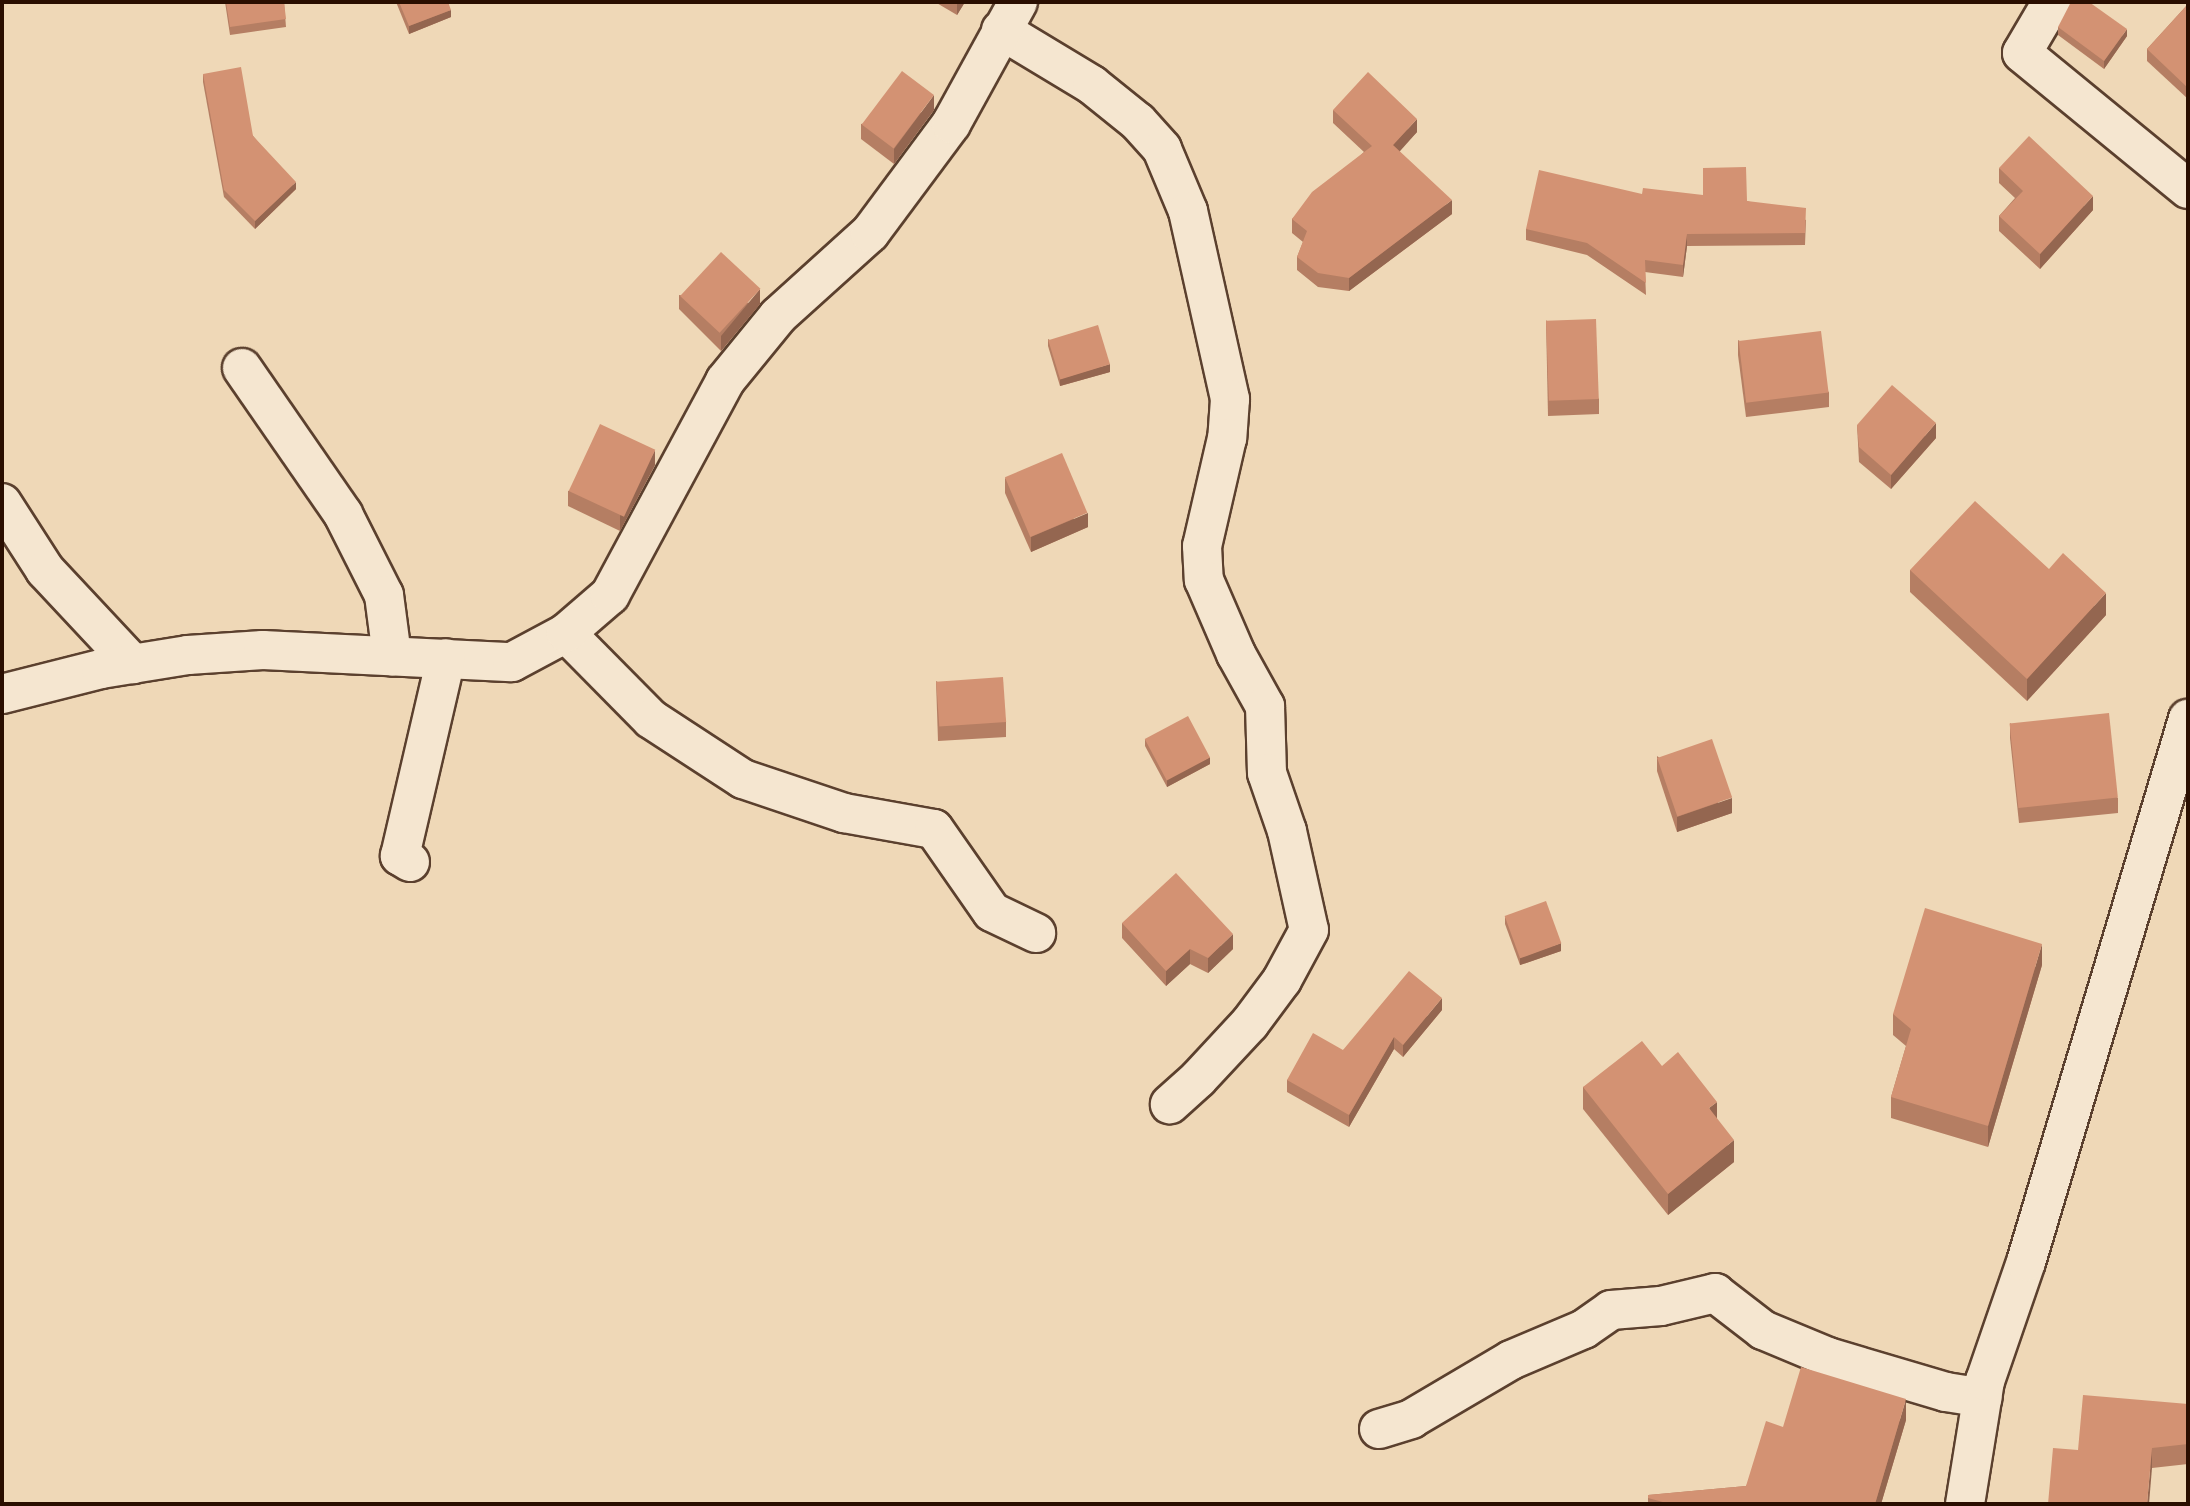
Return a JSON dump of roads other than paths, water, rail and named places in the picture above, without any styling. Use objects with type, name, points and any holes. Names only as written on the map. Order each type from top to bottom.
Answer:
[{"type":"street","points":[[2052,2],[2022,53],[2188,189]]},
{"type":"street","points":[[2,694],[133,664],[188,655],[263,650],[512,662],[566,633],[610,596],[725,381],[778,316],[870,233],[951,124],[1009,16],[1138,122],[1162,149],[1188,211],[1230,399],[1227,438],[1202,546],[1204,580],[1236,654],[1265,706],[1267,773],[1287,831],[1309,930],[1282,980],[1250,1023],[1198,1079],[1170,1104]]},
{"type":"street","points":[[242,368],[343,514],[384,596],[392,656]]},
{"type":"street","points":[[2,503],[45,570],[133,664]]},
{"type":"street","points":[[566,633],[651,719],[743,779],[844,813],[934,829],[992,912],[1036,933]]},
{"type":"street","points":[[410,862],[400,856],[446,658]]},
{"type":"street","points":[[1965,1504],[1985,1381],[2026,1262],[2188,719]]},
{"type":"street","points":[[1379,1429],[1411,1419],[1511,1360],[1584,1329],[1611,1310],[1661,1306],[1715,1293],[1763,1330],[1828,1357],[1934,1389],[1983,1398]]}]
